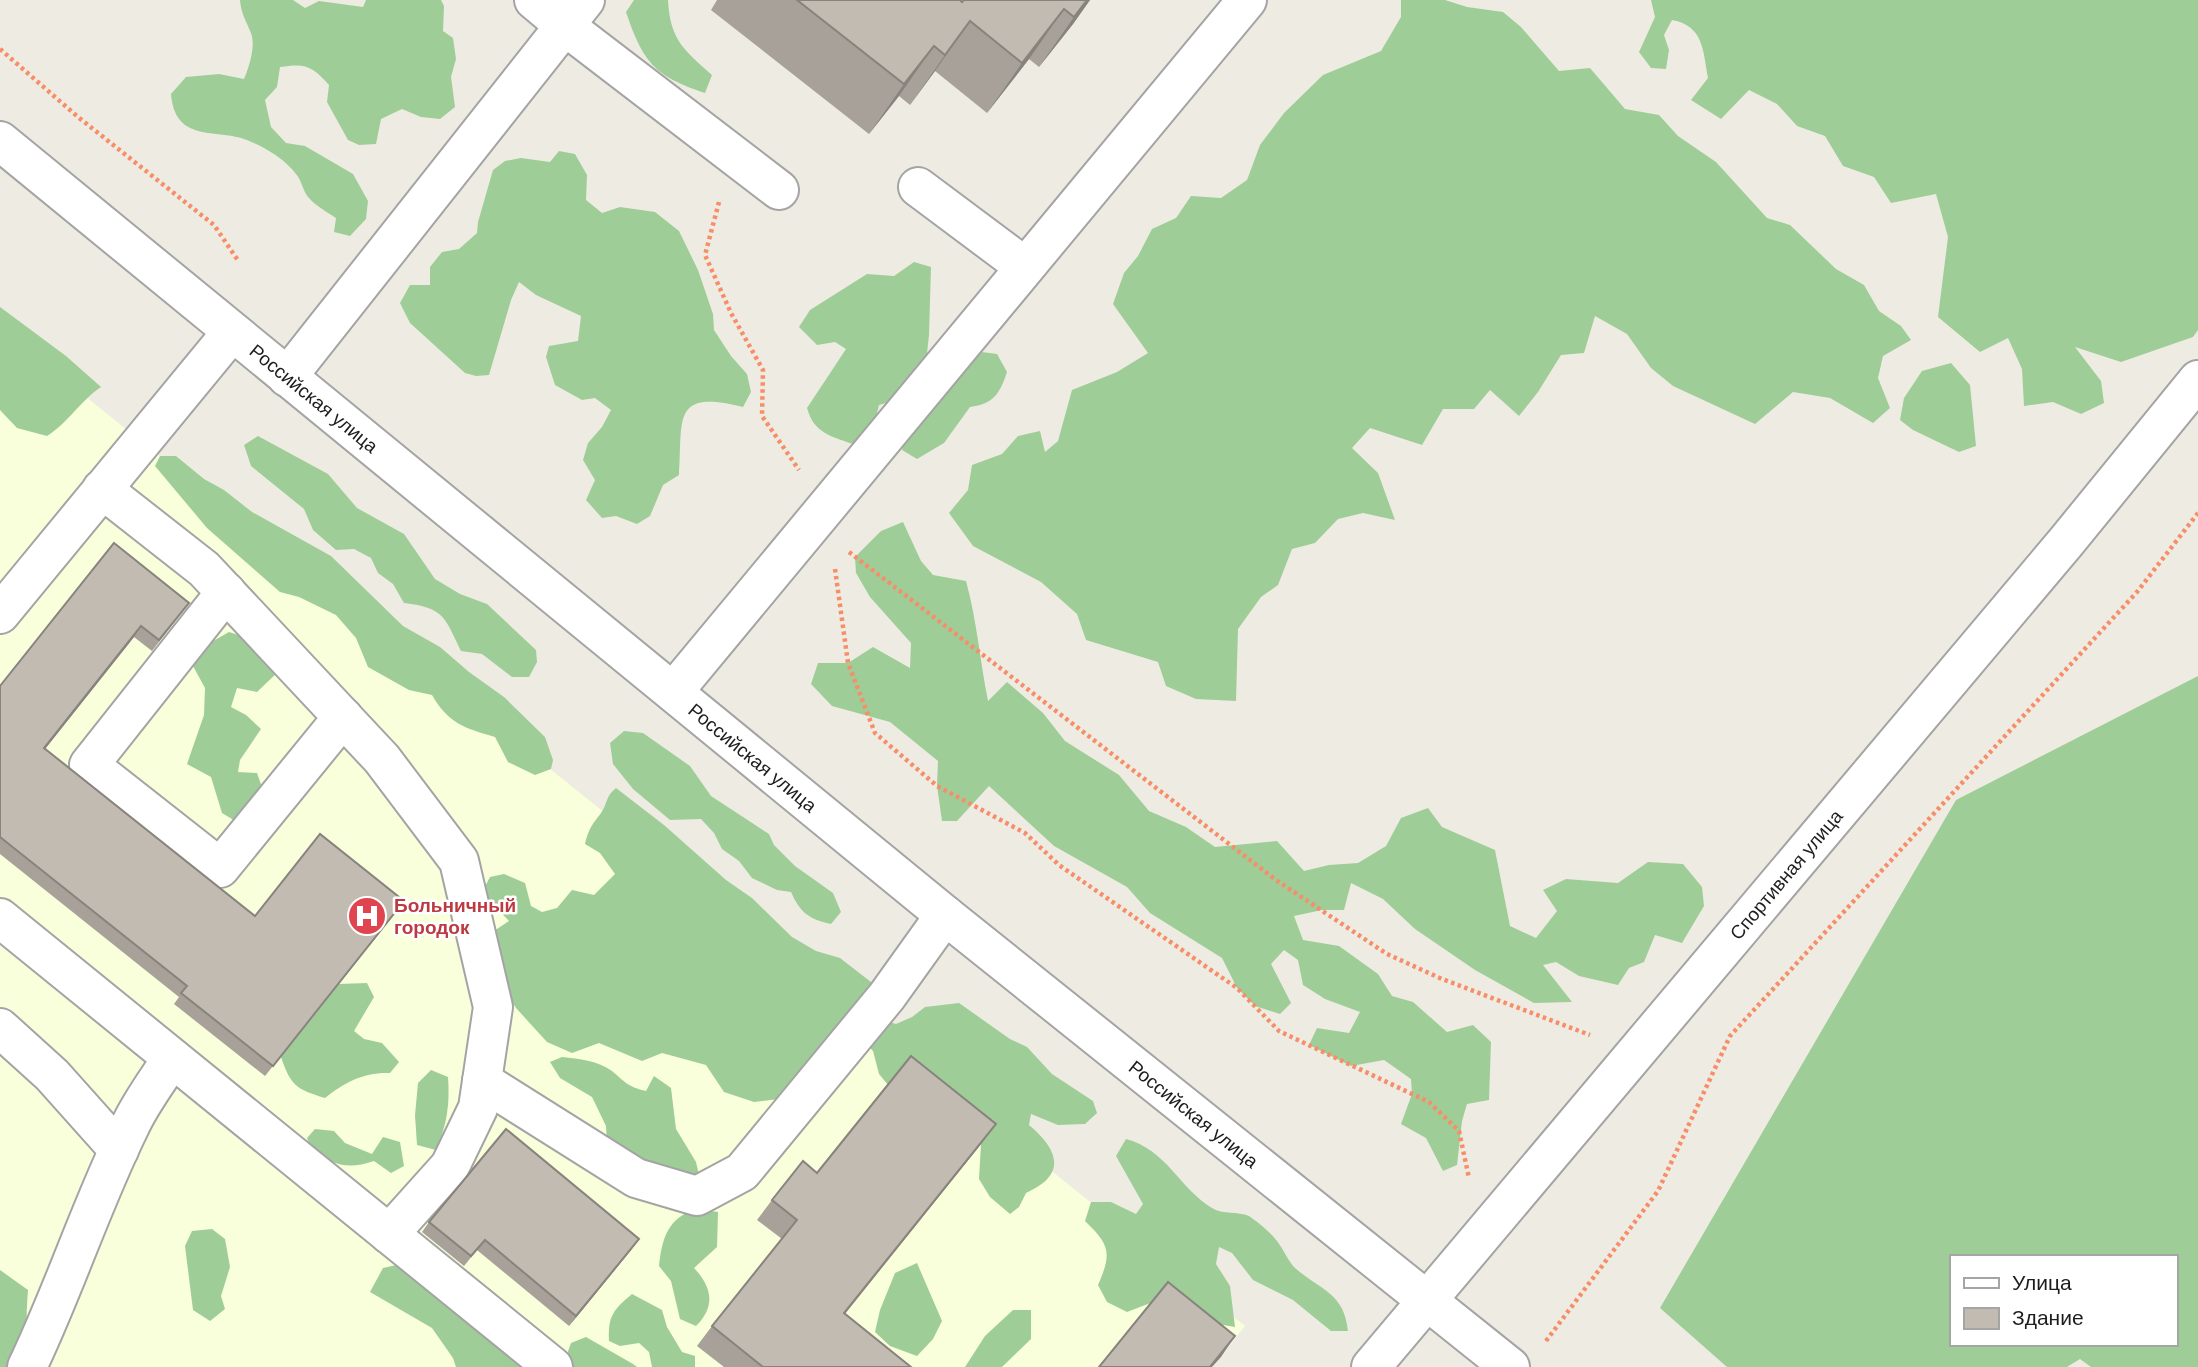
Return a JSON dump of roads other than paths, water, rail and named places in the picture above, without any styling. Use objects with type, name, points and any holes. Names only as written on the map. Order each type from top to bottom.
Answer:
[{"type":"street","points":[[534,0],[575,13],[732,154],[779,190]]},
{"type":"street","points":[[673,692],[826,524],[1026,267],[1247,0]]},
{"type":"street","points":[[287,377],[575,13]]},
{"type":"street","name":"Российская улица","points":[[0,141],[945,915],[1510,1367]]},
{"type":"street","points":[[918,187],[1026,267]]},
{"type":"street","points":[[0,614],[232,332]]},
{"type":"street","name":"Спортивная улица","points":[[1371,1367],[2066,542],[2198,380]]},
{"type":"street","points":[[102,489],[204,569],[382,759],[459,862],[493,1007],[478,1108],[450,1166],[389,1234]]},
{"type":"street","points":[[226,592],[89,765],[220,868],[343,717]]},
{"type":"street","points":[[482,1081],[636,1178],[696,1196],[742,1172],[887,996],[945,915]]},
{"type":"street","points":[[0,918],[553,1367]]},
{"type":"street","points":[[0,1028],[51,1075],[119,1150]]},
{"type":"street","points":[[27,1367],[61,1294],[84,1227],[131,1124],[172,1058]]},
{"type":"place","name":"Больничный городок","points":[[367,916]]}]
